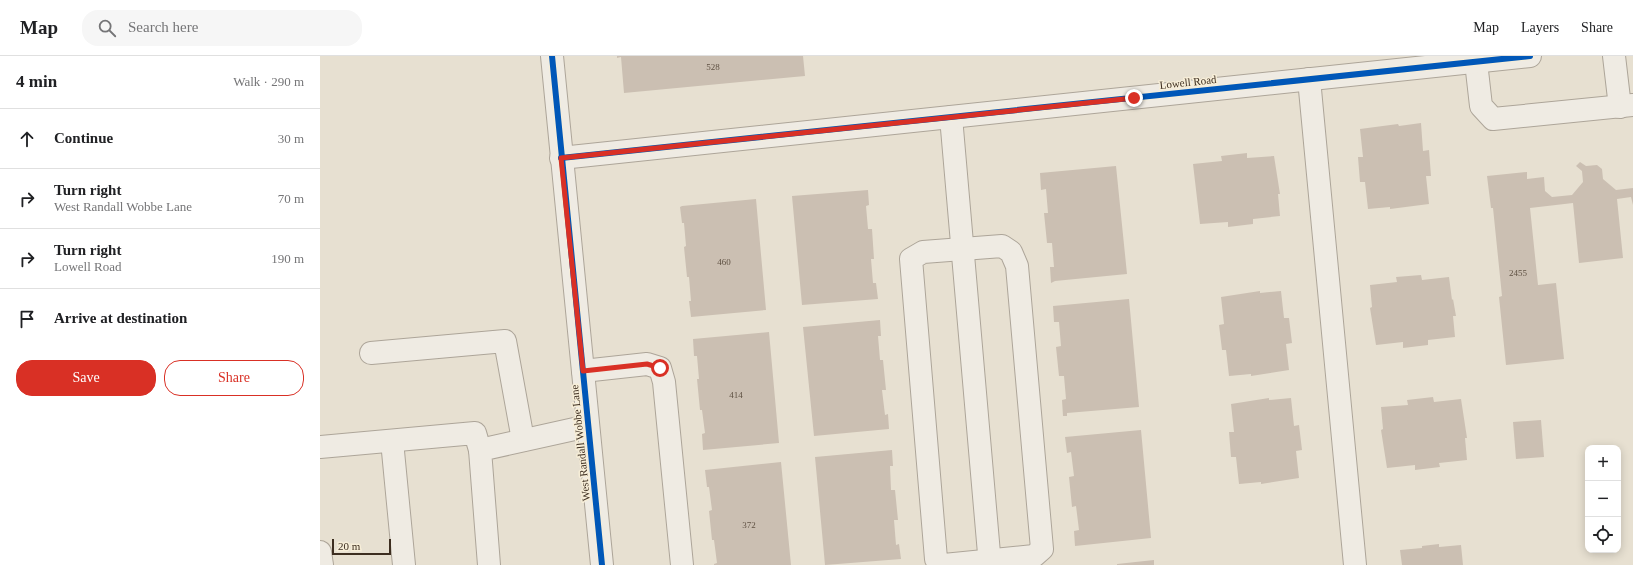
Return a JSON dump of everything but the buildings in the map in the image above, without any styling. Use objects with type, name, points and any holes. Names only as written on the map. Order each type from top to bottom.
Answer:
[{"type":"street","name":"West Randall Wobbe Lane","points":[[552,56],[602,565]]},
{"type":"street","name":"Lowell Road","points":[[561,158],[1530,56]]},
{"type":"street","points":[[1476,62],[1481,106],[1493,119],[1626,106],[1614,56]]},
{"type":"street","points":[[1309,79],[1355,565]]},
{"type":"street","points":[[951,117],[989,563]]},
{"type":"street","points":[[1002,246],[1011,252],[1017,266],[1042,549],[1034,556],[989,563],[943,565],[936,559],[911,259],[923,252],[1002,246]]},
{"type":"street","points":[[371,353],[505,341],[523,440]]},
{"type":"street","points":[[583,371],[647,364],[660,368],[664,382],[682,565]]},
{"type":"street","points":[[480,450],[588,426]]},
{"type":"street","points":[[320,447],[475,433],[480,450],[489,565]]},
{"type":"street","points":[[392,441],[404,565]]},
{"type":"street","points":[[320,552],[322,565]]},
{"type":"cycle path","points":[[552,56],[602,565]]},
{"type":"cycle path","points":[[561,158],[1530,56]]},
{"type":"route","points":[[660,368],[647,364],[583,371],[561,158],[1134,98]]}]
